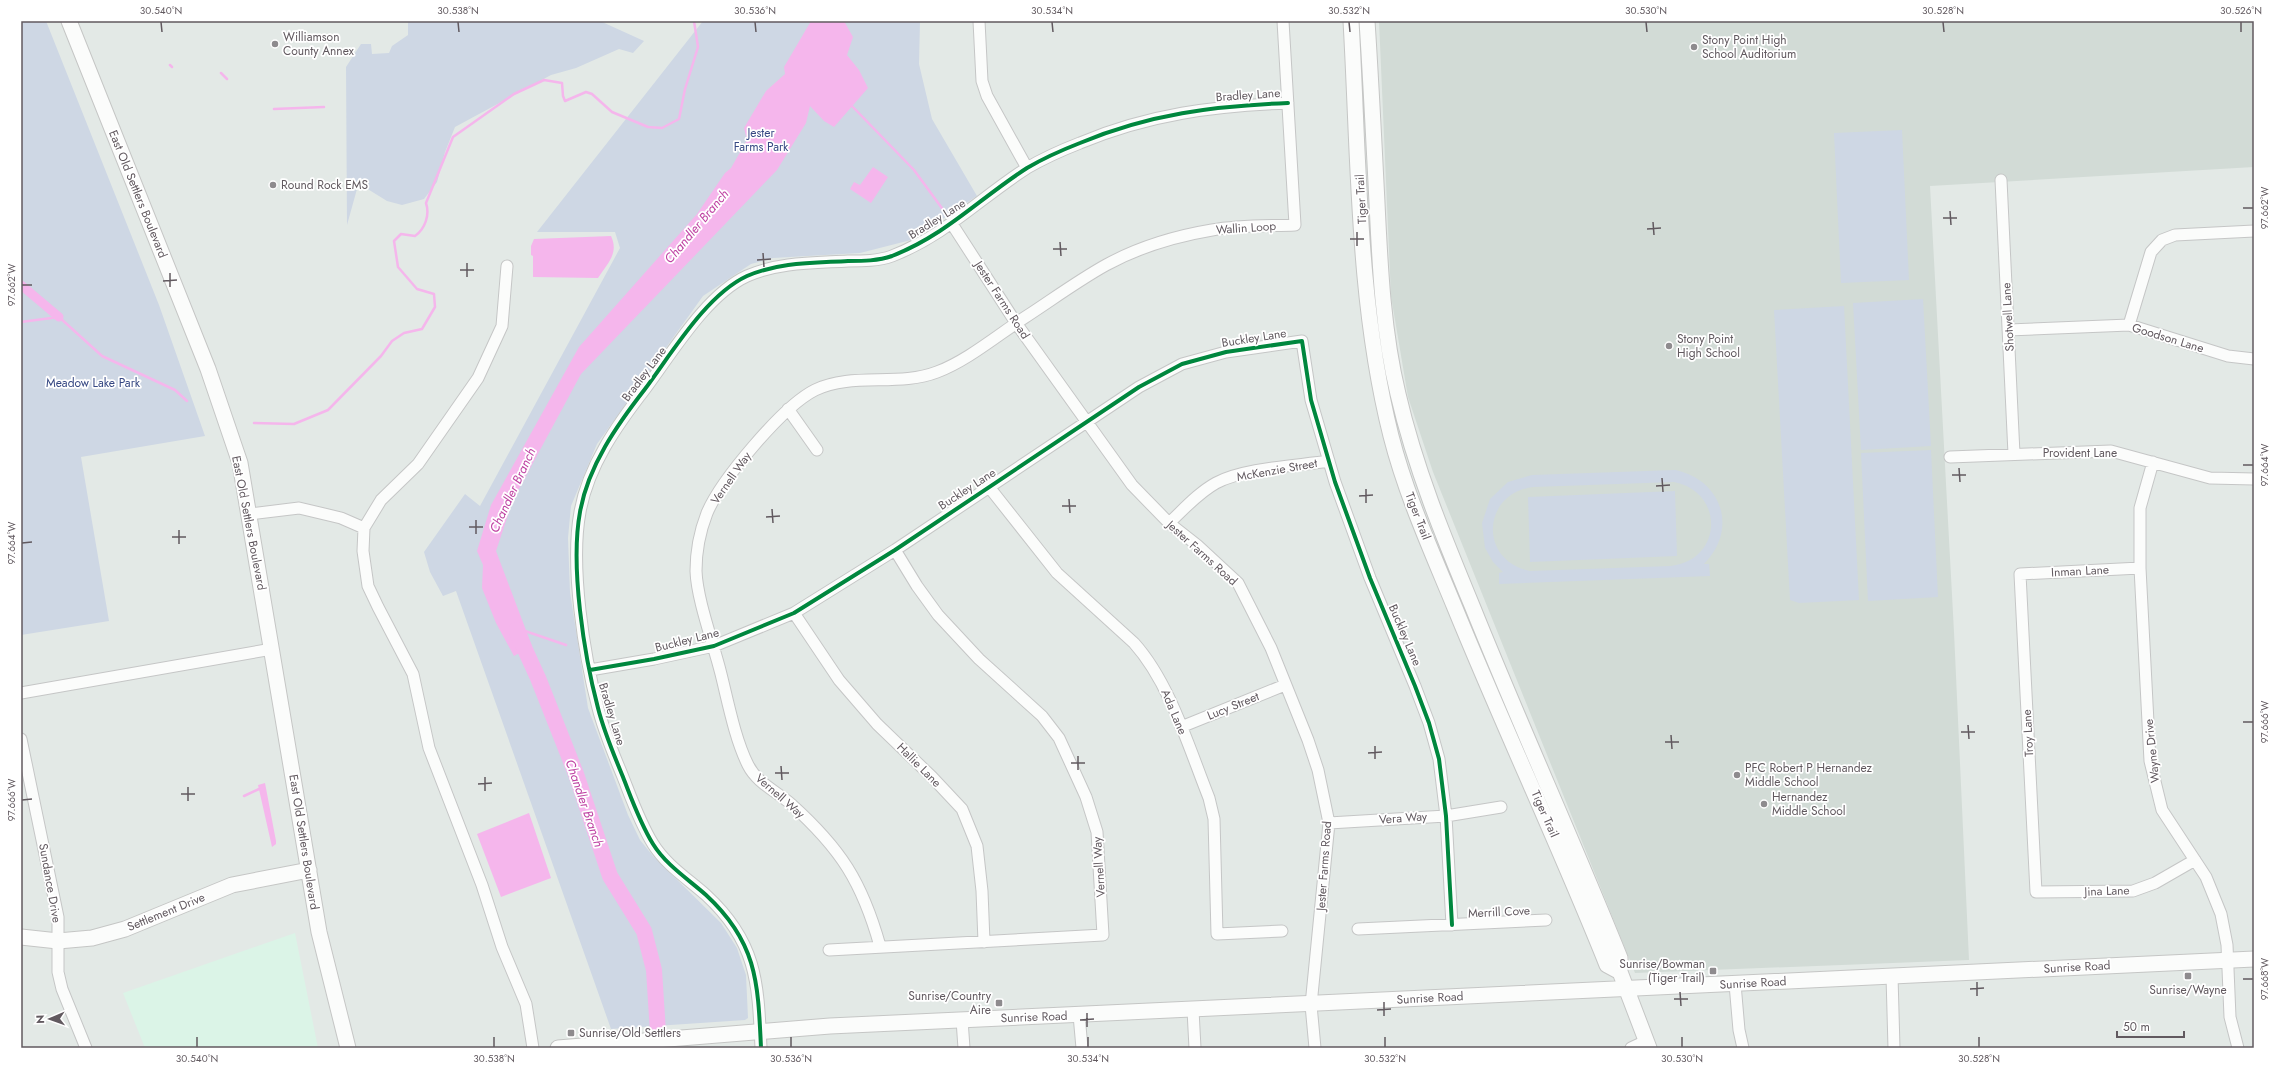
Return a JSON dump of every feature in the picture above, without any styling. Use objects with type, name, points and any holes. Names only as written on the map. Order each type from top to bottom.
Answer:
[{"type":"main road","name":"East Old Settlers Boulevard","points":[[69,21],[208,369],[240,463],[250,514],[321,940],[345,1044]]},
{"type":"main road","name":"Tiger Trail","points":[[1351,21],[1365,280],[1372,339],[1391,438],[1410,496],[1498,714],[1560,850],[1607,964],[1620,972]]},
{"type":"main road","name":"Tiger Trail","points":[[1368,21],[1380,276],[1387,336],[1397,393],[1408,434],[1426,490],[1476,616],[1574,844],[1620,958],[1620,972],[1648,1045]]},
{"type":"main road","name":"Settlement Drive","points":[[21,937],[58,941],[92,938],[125,929],[232,885],[309,870]]},
{"type":"main road","name":"Sunrise Road","points":[[558,1048],[760,1032],[962,1020],[1311,1005],[1626,988],[2254,959]]},
{"type":"main road","points":[[345,1044],[355,1048]]},
{"type":"street","points":[[980,21],[982,81],[987,96],[1027,168]]},
{"type":"street","name":"Wallin Loop","points":[[1016,323],[1106,265],[1143,248],[1172,239],[1216,229],[1295,225],[1283,21]]},
{"type":"street","name":"Bradley Lane","points":[[761,1048],[755,971],[742,938],[722,911],[661,854],[644,830],[602,724],[590,670],[581,610],[576,557],[580,509],[603,449],[632,405],[703,312],[744,277],[770,267],[888,258],[912,247],[952,224],[1027,168],[1056,153],[1099,135],[1154,117],[1198,109],[1288,102]]},
{"type":"street","name":"Shotwell Lane","points":[[2001,180],[2014,454]]},
{"type":"street","name":"Jester Farms Road","points":[[952,224],[1016,323],[1132,485],[1169,523],[1197,544],[1238,583],[1254,612],[1308,740],[1318,770],[1329,823],[1311,1005],[1314,1048]]},
{"type":"street","points":[[2129,325],[2151,252],[2162,240],[2175,235],[2254,231]]},
{"type":"street","points":[[507,266],[502,326],[478,378],[418,464],[381,500],[364,528],[363,551],[368,586],[413,674],[429,748],[482,885],[502,946],[526,1004],[533,1048]]},
{"type":"street","name":"Vernell Way","points":[[880,946],[869,912],[842,856],[788,801],[761,782],[747,763],[700,595],[696,571],[699,540],[703,526],[716,498],[751,448],[788,409],[805,395],[829,385],[915,378],[935,373],[946,368],[1016,323]]},
{"type":"street","name":"Goodson Lane","points":[[2008,330],[2129,325],[2228,356],[2254,359]]},
{"type":"street","name":"Buckley Lane","points":[[590,670],[654,659],[714,646],[794,613],[895,550],[1139,387],[1182,364],[1226,352],[1302,341],[1311,400],[1328,461],[1370,578],[1429,723],[1439,759],[1446,816],[1452,925]]},
{"type":"street","points":[[788,409],[817,450]]},
{"type":"street","name":"Provident Lane","points":[[1950,457],[2111,451],[2210,478],[2254,479]]},
{"type":"street","name":"McKenzie Street","points":[[1169,523],[1196,497],[1217,482],[1250,472],[1328,461]]},
{"type":"street","name":"Wayne Drive","points":[[2153,462],[2140,508],[2140,568],[2150,761],[2162,810],[2210,884],[2221,914],[2228,960],[2230,1016],[2238,1048]]},
{"type":"street","name":"Ada Lane","points":[[989,487],[1057,573],[1145,656],[1160,678],[1209,798],[1214,819],[1217,934],[1282,931]]},
{"type":"street","points":[[250,514],[299,508],[342,518],[364,528]]},
{"type":"street","name":"Vernell Way","points":[[829,950],[880,946],[1103,935],[1097,832],[1086,797],[1059,738],[1042,716],[978,659],[938,615],[917,586],[895,550]]},
{"type":"street","name":"Inman Lane","points":[[2020,574],[2140,568]]},
{"type":"street","name":"Troy Lane","points":[[2020,574],[2036,892]]},
{"type":"street","name":"Hallie Lane","points":[[794,613],[840,680],[877,724],[932,777],[962,809],[977,846],[982,891],[984,942]]},
{"type":"street","points":[[21,693],[272,649]]},
{"type":"street","name":"Lucy Street","points":[[1181,727],[1285,685]]},
{"type":"street","name":"Sundance Drive","points":[[21,739],[31,794],[51,877],[58,917],[58,972],[62,989],[86,1048]]},
{"type":"street","name":"Vera Way","points":[[1329,823],[1446,816],[1501,807]]},
{"type":"street","name":"Jina Lane","points":[[2036,892],[2133,891],[2155,883],[2195,860]]},
{"type":"street","name":"Merrill Cove","points":[[1358,929],[1546,920]]},
{"type":"street","points":[[1892,976],[1894,1048]]},
{"type":"street","points":[[1735,984],[1739,1030],[1743,1048]]},
{"type":"street","points":[[1193,1010],[1195,1048]]},
{"type":"street","points":[[1080,1015],[1082,1048]]},
{"type":"street","points":[[962,1020],[964,1048]]},
{"type":"street","points":[[1631,1048],[1648,1045]]},
{"type":"shaded area","name":"Stony Point High School","points":[[1379,21],[2254,21],[2254,167],[1930,186],[1954,632],[1969,960],[1635,973],[1433,472],[1408,397],[1391,296]]},
{"type":"shaded area","points":[[295,933],[318,1048],[145,1048],[123,993]]},
{"type":"green space","name":"Meadow Lake Park","points":[[21,21],[46,21],[159,305],[205,436],[81,457],[109,621],[21,635]]},
{"type":"green space","points":[[408,21],[600,21],[644,41],[633,53],[619,49],[576,68],[551,75],[455,127],[445,152],[437,182],[424,199],[402,205],[387,201],[366,188],[357,189],[347,225],[346,67],[361,44],[371,44],[372,54],[389,53],[392,46],[408,35]]},
{"type":"green space","name":"Jester Farms Park","points":[[703,21],[920,21],[919,64],[932,119],[977,196],[911,240],[860,253],[773,258],[751,264],[703,296],[597,444],[571,506],[568,538],[570,592],[588,708],[628,815],[640,840],[653,856],[721,923],[737,948],[746,975],[748,1018],[745,1020],[611,1029],[456,591],[443,596],[430,572],[424,552],[465,494],[480,506],[620,248],[615,232],[537,232]]},
{"type":"green space","points":[[1902,130],[1909,280],[1841,283],[1834,133]]},
{"type":"green space","points":[[1923,299],[1931,446],[1861,450],[1853,303]]},
{"type":"green space","points":[[1844,306],[1859,600],[1799,603],[1790,600],[1774,310]]},
{"type":"green space","points":[[1931,450],[1938,597],[1868,601],[1861,453]]},
{"type":"green space","points":[[1675,470],[1691,476],[1705,484],[1714,495],[1720,508],[1722,522],[1721,536],[1714,551],[1704,564],[1709,564],[1710,576],[1499,584],[1499,573],[1503,572],[1493,562],[1485,548],[1482,523],[1490,499],[1508,482],[1532,475]],"holes":[[[1674,482],[1691,488],[1702,498],[1709,511],[1711,526],[1708,539],[1701,552],[1688,561],[1671,566],[1530,571],[1513,565],[1502,555],[1495,542],[1493,528],[1496,514],[1503,502],[1516,492],[1533,487]]]},
{"type":"green space","points":[[1675,491],[1677,556],[1530,562],[1528,497]]},
{"type":"water","points":[[811,21],[844,21],[853,37],[847,55],[859,70],[868,88],[834,127],[824,121],[810,106],[806,123],[777,170],[581,374],[513,500],[496,551],[532,646],[514,656],[496,623],[482,588],[483,565],[477,551],[491,505],[579,347],[697,214],[725,173],[731,168],[747,140],[744,128],[766,91],[785,74],[784,67]]},
{"type":"water","points":[[873,167],[888,177],[871,203],[850,189],[854,182],[860,185]]},
{"type":"water","points":[[611,236],[614,248],[613,253],[609,263],[598,278],[533,277],[533,256],[531,255],[531,246],[534,239]]},
{"type":"water","points":[[265,783],[276,841],[276,844],[272,847],[258,785]]},
{"type":"water","points":[[529,813],[551,878],[501,897],[477,834]]},
{"type":"waterway","points":[[254,423],[294,424],[328,410],[381,356],[392,341],[404,333],[422,329],[435,307],[434,294],[417,289],[398,267],[394,241],[401,234],[415,236],[422,230],[427,217],[426,203],[453,137],[514,94],[544,80],[562,83],[565,101],[586,92],[592,94],[612,112],[648,127],[662,128],[679,119],[685,89],[698,47],[694,21]]},
{"type":"waterway","points":[[221,73],[227,79]]},
{"type":"waterway","points":[[851,105],[914,170],[944,211]]},
{"type":"waterway","points":[[274,109],[324,107]]},
{"type":"waterway","points":[[21,285],[59,317]]},
{"type":"waterway","points":[[21,322],[59,317],[102,356],[175,390],[187,401]]},
{"type":"waterway","name":"Chandler Branch","points":[[516,630],[538,678],[576,774],[610,876],[644,931],[654,970],[659,1048]]},
{"type":"waterway","points":[[525,631],[566,645]]},
{"type":"waterway","points":[[244,796],[259,789]]},
{"type":"cycle path","points":[[761,1048],[756,983],[752,964],[745,947],[736,929],[723,912],[706,895],[664,859],[653,844],[633,803],[609,743],[598,708],[588,663],[580,610],[577,534],[584,495],[590,478],[605,447],[624,417],[691,326],[718,297],[732,285],[747,276],[759,271],[784,266],[881,259],[892,256],[929,238],[946,227],[1027,168],[1060,151],[1131,125],[1157,118],[1208,109],[1288,103]]},
{"type":"cycle path","points":[[590,670],[654,659],[714,646],[794,613],[895,550],[1139,387],[1182,364],[1226,352],[1302,341],[1311,400],[1335,482],[1370,578],[1429,723],[1439,759],[1446,816],[1452,925]]},
{"type":"place","name":"Williamson County Annex","points":[[275,44]]},
{"type":"place","name":"Stony Point High School Auditorium","points":[[1694,47]]},
{"type":"place","name":"Round Rock EMS","points":[[273,185]]},
{"type":"place","name":"Stony Point High School","points":[[1669,346]]},
{"type":"place","name":"PFC Robert P Hernandez Middle School","points":[[1737,775]]},
{"type":"place","name":"Hernandez Middle School","points":[[1764,804]]},
{"type":"place","name":"Sunrise/Bowman (Tiger Trail)","points":[[1713,971]]},
{"type":"place","name":"Sunrise/Wayne","points":[[2188,976]]},
{"type":"place","name":"Sunrise/Country Aire","points":[[999,1003]]},
{"type":"place","name":"Sunrise/Old Settlers","points":[[571,1033]]}]
